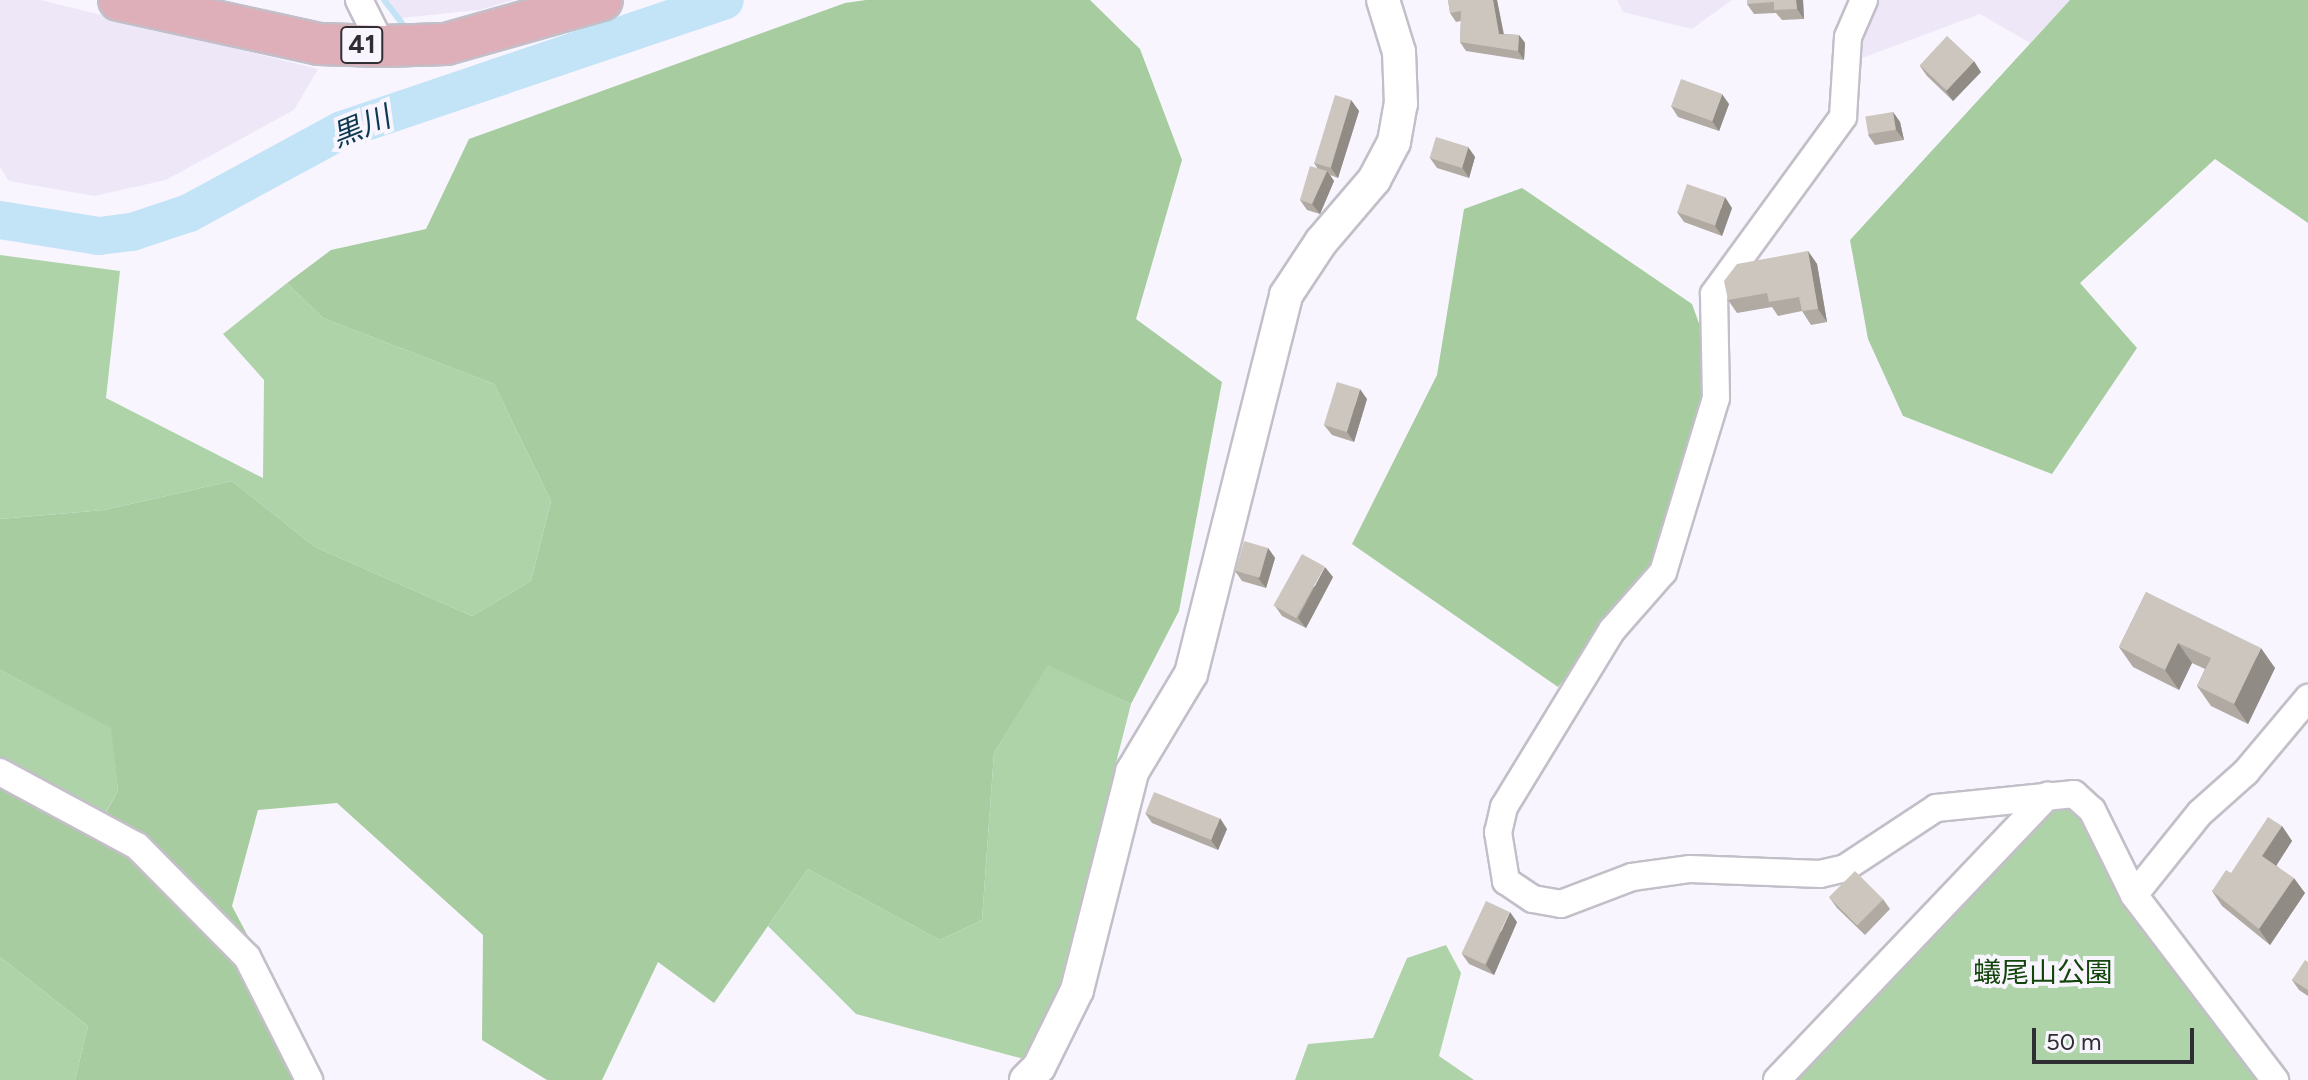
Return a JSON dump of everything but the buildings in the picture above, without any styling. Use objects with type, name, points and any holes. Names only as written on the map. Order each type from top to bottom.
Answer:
[{"type":"main road","name":"41","points":[[119,0],[319,44],[382,46],[446,44],[602,0]]},
{"type":"street","points":[[359,0],[382,46]]},
{"type":"street","points":[[1026,1080],[1039,1067],[1077,990],[1132,772],[1191,674],[1286,295],[1321,242],[1374,180],[1394,142],[1401,104],[1399,52],[1383,0]]},
{"type":"street","points":[[1864,0],[1848,37],[1843,117],[1714,294],[1716,398],[1663,572],[1612,630],[1504,807],[1498,832],[1506,881],[1533,899],[1561,904],[1632,877],[1690,869],[1820,874],[1845,868],[1936,808],[2074,794],[2092,810],[2134,895],[2275,1080]]},
{"type":"street","points":[[2134,895],[2200,813],[2246,772],[2308,698]]},
{"type":"street","points":[[0,772],[137,846],[247,957],[309,1080]]},
{"type":"street","points":[[1777,1080],[2048,795]]},
{"type":"shaded area","points":[[0,0],[41,0],[318,69],[294,110],[166,180],[94,196],[9,181],[0,167]]},
{"type":"shaded area","points":[[387,0],[513,0],[479,10],[401,18]]},
{"type":"shaded area","points":[[1617,0],[1732,0],[1692,29],[1623,12]]},
{"type":"shaded area","points":[[1872,0],[2070,0],[2030,43],[1980,14],[1854,61]]},
{"type":"green space","points":[[866,0],[1090,0],[1140,49],[1182,160],[1136,319],[1222,382],[1179,611],[1131,704],[1048,665],[994,753],[982,920],[940,940],[808,869],[714,1003],[658,962],[602,1080],[547,1080],[482,1040],[483,935],[337,803],[258,810],[232,906],[324,1080],[75,1080],[88,1026],[0,957],[0,762],[102,819],[118,791],[111,728],[0,670],[0,519],[104,510],[232,481],[315,547],[472,616],[531,581],[551,501],[494,384],[323,318],[287,283],[331,250],[426,229],[469,139],[845,3]]},
{"type":"green space","points":[[2070,0],[2308,0],[2308,223],[2215,159],[2080,283],[2137,348],[2052,474],[1903,416],[1868,339],[1850,240]]},
{"type":"green space","points":[[1522,188],[1692,304],[1705,340],[1707,398],[1658,560],[1558,687],[1352,544],[1437,375],[1464,209]]},
{"type":"green space","points":[[0,255],[120,271],[106,398],[263,478],[264,380],[223,334],[287,283],[323,318],[494,384],[551,501],[531,581],[472,616],[315,547],[232,481],[104,510],[0,519]]},
{"type":"green space","points":[[1048,664],[1131,704],[1058,991],[1024,1059],[856,1014],[768,926],[808,869],[940,940],[982,920],[994,753]]},
{"type":"green space","points":[[0,670],[112,728],[118,791],[101,820],[0,762]]},
{"type":"green space","name":"蟻尾山公園","points":[[2065,807],[2083,819],[2260,1080],[1791,1080],[2042,816]]},
{"type":"green space","points":[[1446,945],[1461,973],[1439,1056],[1474,1080],[1295,1080],[1308,1044],[1373,1038],[1407,958]]},
{"type":"green space","points":[[0,957],[88,1026],[75,1080],[0,1080]]},
{"type":"waterway","points":[[384,0],[402,23]]},
{"type":"waterway","name":"黒川","points":[[0,220],[99,236],[132,232],[189,213],[342,130],[725,0]]}]
